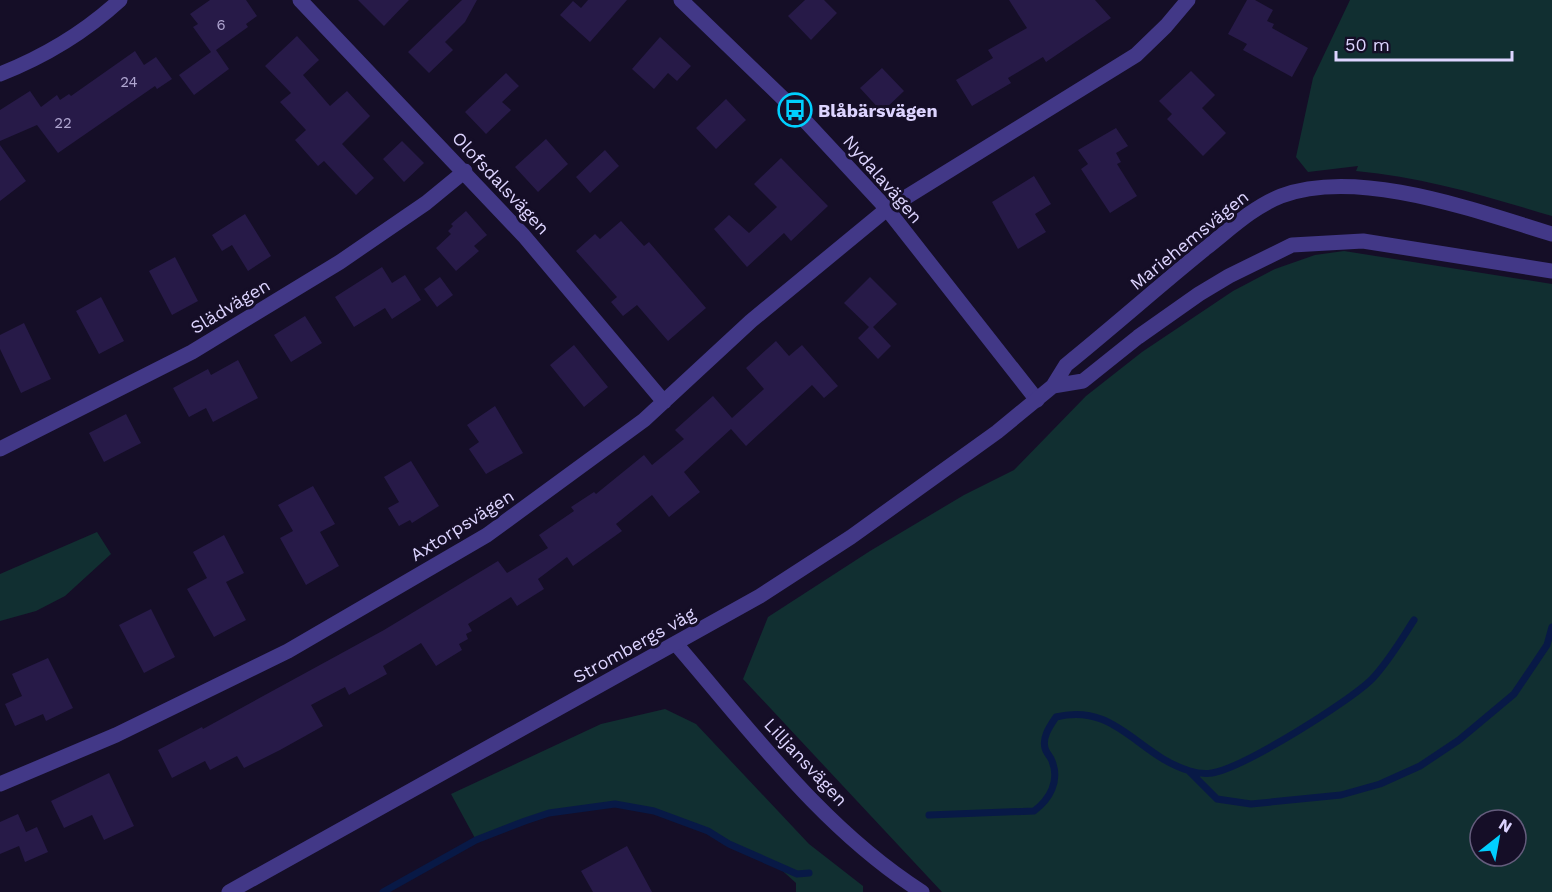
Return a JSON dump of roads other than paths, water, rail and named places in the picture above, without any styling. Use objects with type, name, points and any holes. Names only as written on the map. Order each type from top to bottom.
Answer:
[{"type":"street","points":[[0,74],[31,62],[80,34],[120,0]]},
{"type":"street","name":"Olofsdalsvägen","points":[[300,0],[465,171],[581,301],[664,402]]},
{"type":"street","name":"Nydalavägen","points":[[681,0],[795,110],[886,209],[1037,400]]},
{"type":"street","points":[[886,209],[1136,55],[1166,26],[1188,0]]},
{"type":"street","name":"Slädvägen","points":[[0,449],[192,352],[340,262],[426,203],[465,171]]},
{"type":"street","name":"Mariehemsvägen","points":[[1037,400],[1053,386],[1066,366],[1178,271],[1255,210],[1280,196],[1326,187],[1382,190],[1465,207],[1552,234]]},
{"type":"street","name":"Axtorpsvägen","points":[[0,784],[116,735],[288,651],[487,535],[549,492],[664,402],[751,321],[886,209]]},
{"type":"street","points":[[1053,386],[1083,381],[1138,337],[1199,294],[1292,244],[1363,241],[1552,271]]},
{"type":"street","name":"Strombergs väg","points":[[229,892],[760,596],[851,537],[997,432],[1037,400]]},
{"type":"street","name":"Lilljansvägen","points":[[676,644],[799,789],[892,873],[922,892]]},
{"type":"waterway","points":[[929,815],[1034,811],[1045,801],[1054,782],[1054,768],[1044,744],[1047,732],[1056,717],[1077,714],[1095,717],[1126,733],[1172,764],[1190,771],[1210,773],[1227,768],[1295,733],[1360,689],[1384,665],[1414,620]]},
{"type":"waterway","points":[[1189,771],[1217,799],[1251,804],[1341,795],[1380,784],[1420,766],[1459,740],[1514,694],[1547,645],[1552,627]]},
{"type":"waterway","points":[[383,892],[476,840],[525,821],[549,813],[615,804],[654,811],[708,831],[729,844],[797,874],[809,873]]},
{"type":"place","name":"Blåbärsvägen","points":[[795,110]]}]
